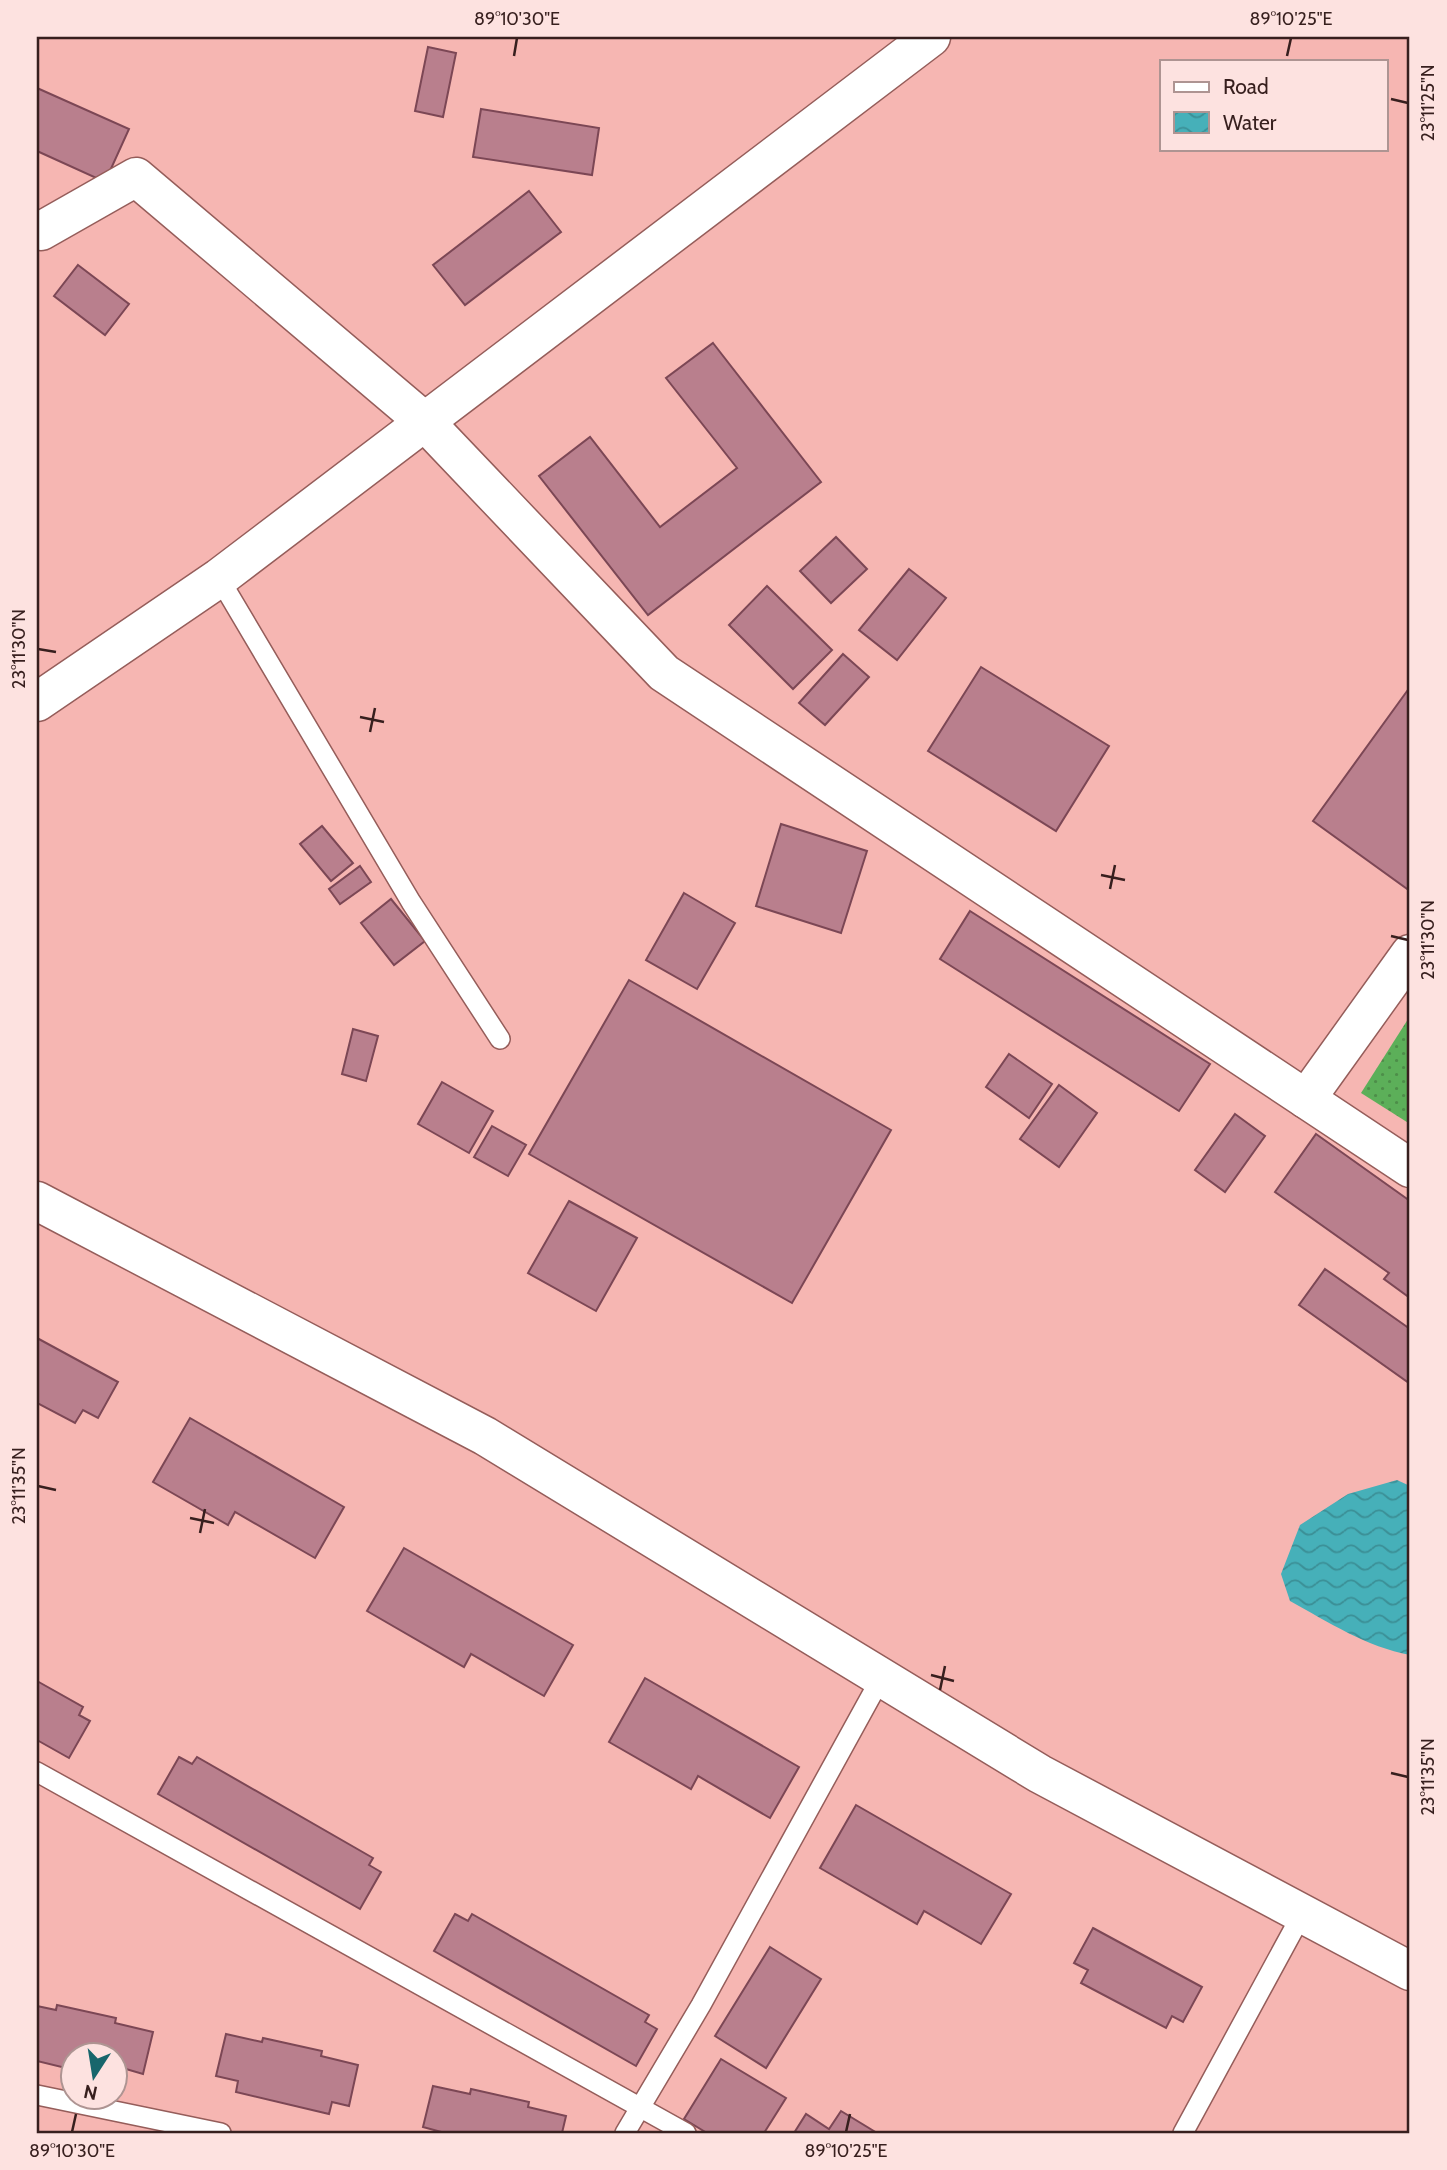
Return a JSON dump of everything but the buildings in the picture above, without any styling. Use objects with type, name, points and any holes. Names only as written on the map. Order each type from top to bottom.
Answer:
[{"type":"street","points":[[37,702],[219,578],[931,37]]},
{"type":"street","points":[[41,231],[136,177],[425,422],[664,673],[1410,1168]]},
{"type":"street","points":[[1306,1099],[1410,954]]},
{"type":"street","points":[[37,1200],[485,1436],[1040,1774],[1410,1971]]},
{"type":"lane","points":[[219,578],[411,902],[500,1040]]},
{"type":"lane","points":[[625,2133],[701,2005],[881,1678]]},
{"type":"lane","points":[[37,1772],[686,2133]]},
{"type":"lane","points":[[1183,2133],[1302,1914]]},
{"type":"lane","points":[[37,2095],[221,2133]]},
{"type":"green space","points":[[1410,1016],[1410,1124],[1361,1093]]},
{"type":"water","points":[[1397,1480],[1410,1486],[1410,1655],[1363,1640],[1290,1601],[1281,1574],[1300,1525],[1348,1494]]}]
